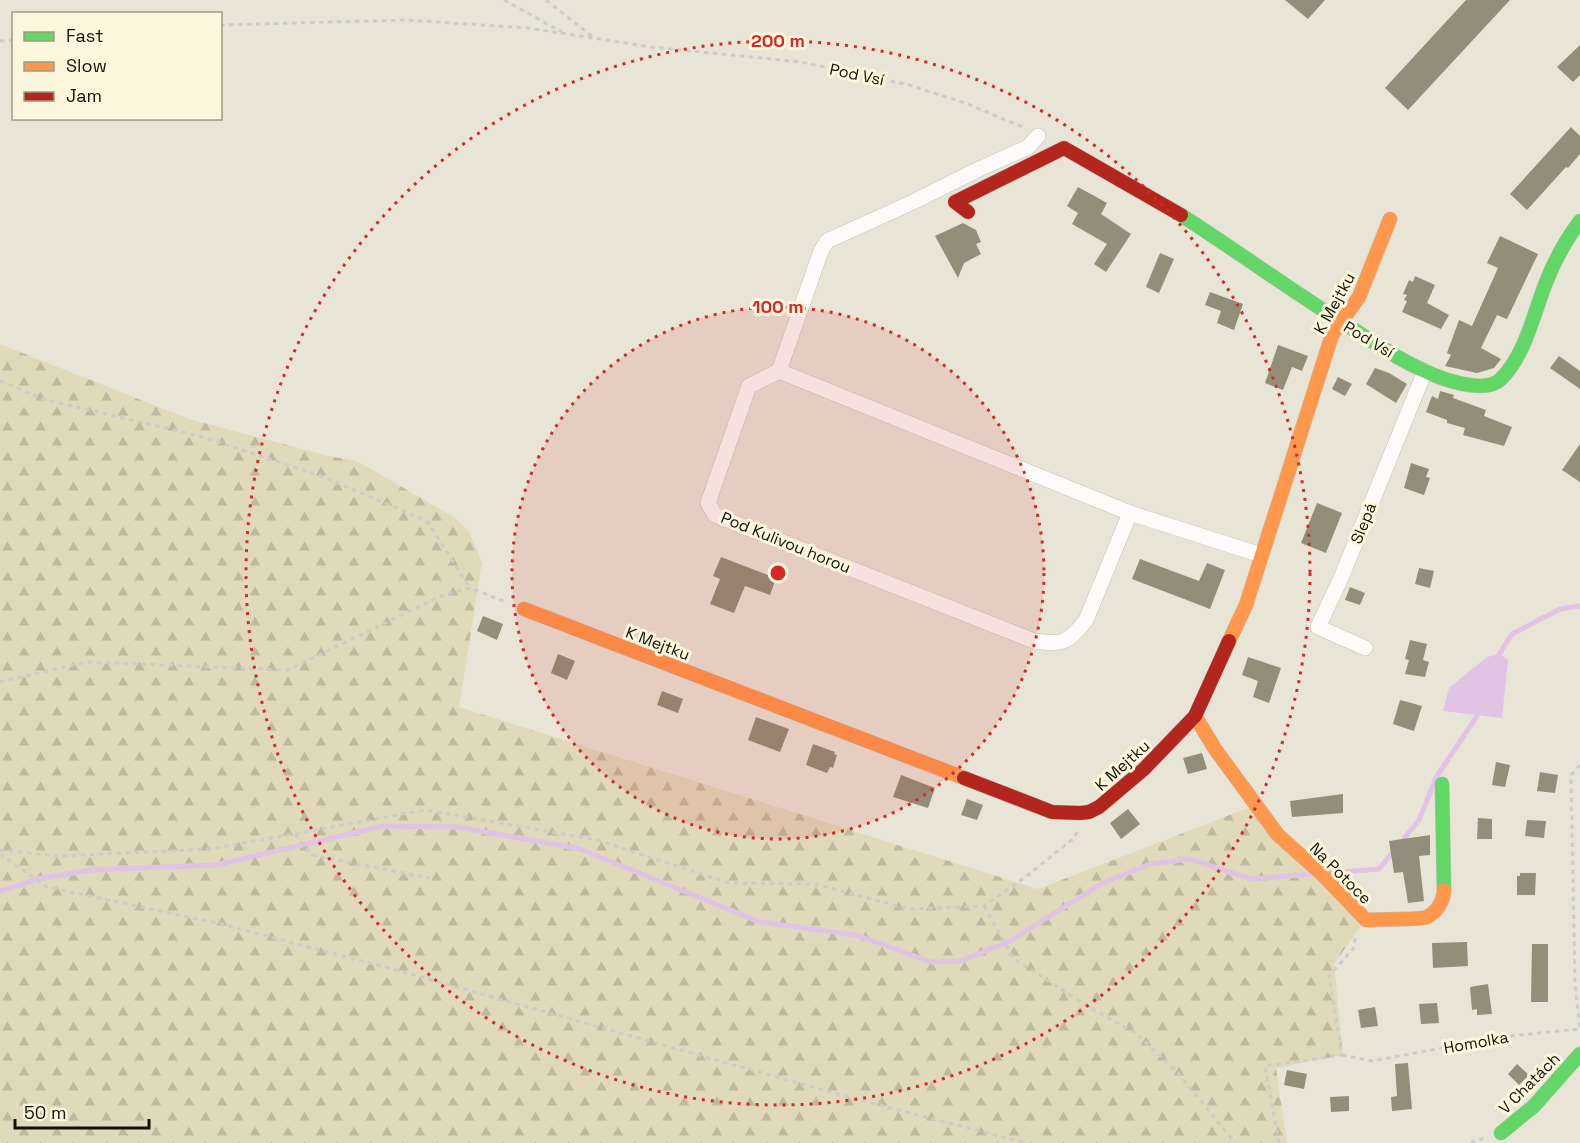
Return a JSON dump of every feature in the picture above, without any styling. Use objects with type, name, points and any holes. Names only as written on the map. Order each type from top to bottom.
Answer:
[{"type":"street","points":[[1038,136],[1028,147],[827,241],[821,251],[779,371],[1130,513],[1261,555]]},
{"type":"street","name":"Pod Vsí","points":[[968,212],[955,202],[1064,148],[1175,212],[1342,323],[1425,371],[1480,386],[1496,384],[1509,371],[1530,330],[1554,261],[1567,237],[1580,220]]},
{"type":"street","name":"K Mejtku","points":[[524,609],[1052,812],[1074,814],[1091,811],[1116,794],[1182,732],[1195,716],[1246,605],[1332,335],[1359,297],[1390,219]]},
{"type":"street","name":"Pod Kulivou horou","points":[[779,371],[750,386],[708,503],[716,515],[1034,641],[1046,643],[1064,642],[1076,634],[1086,620],[1130,513]]},
{"type":"street","name":"Slepá","points":[[1365,648],[1318,627],[1341,578],[1425,371]]},
{"type":"street","name":"Na Potoce","points":[[1195,716],[1215,749],[1278,835],[1323,875],[1360,916],[1370,921],[1427,917],[1444,898],[1442,784]]},
{"type":"street","name":"V Chatách","points":[[1501,1133],[1534,1106],[1580,1054]]},
{"type":"path","points":[[504,0],[564,33]]},
{"type":"path","points":[[546,0],[595,38]]},
{"type":"path","name":"Pod Vsí","points":[[222,25],[406,20],[528,28],[651,47],[801,62],[897,82],[965,103],[1016,123],[1038,136]]},
{"type":"path","points":[[0,381],[46,400],[196,435],[276,461],[321,476],[427,521],[470,588]]},
{"type":"path","points":[[0,682],[87,662],[288,670],[443,595],[470,588],[524,609]]},
{"type":"path","name":"Homolka","points":[[1342,1055],[1373,1061],[1500,1037],[1580,1028],[1575,984],[1570,775],[1580,765]]},
{"type":"path","points":[[0,849],[60,856],[212,849],[425,810],[597,840],[729,883],[815,884],[909,909],[984,906],[1074,838],[1091,811]]},
{"type":"path","points":[[295,834],[312,855],[429,878]]},
{"type":"path","points":[[0,854],[47,887],[217,923],[400,971],[841,1095],[1026,1143]]},
{"type":"path","points":[[984,906],[1014,959],[1089,1007],[1137,1034],[1179,1074],[1235,1143]]},
{"type":"path","points":[[1279,1143],[1265,1066],[1342,1055],[1329,976],[1353,949],[1360,916]]},
{"type":"green space","points":[[0,344],[189,419],[328,456],[357,461],[457,519],[469,532],[482,562],[459,707],[1038,889],[1253,806],[1365,920],[1334,964],[1343,1055],[1276,1068],[1287,1143],[0,1143]]},
{"type":"shaded area","points":[[1500,654],[1508,660],[1502,718],[1443,711],[1449,688],[1487,657]]},
{"type":"building","points":[[1285,0],[1325,0],[1308,19]]},
{"type":"building","points":[[1466,0],[1510,0],[1408,110],[1385,88]]},
{"type":"building","points":[[1580,45],[1580,75],[1573,82],[1557,67]]},
{"type":"building","points":[[1571,127],[1580,136],[1580,154],[1527,210],[1510,194]]},
{"type":"building","points":[[1078,187],[1107,203],[1101,214],[1131,234],[1106,272],[1094,264],[1107,244],[1072,224],[1078,213],[1067,206]]},
{"type":"building","points":[[963,223],[976,230],[981,242],[976,244],[981,254],[964,263],[958,278],[935,236]]},
{"type":"building","points":[[1500,236],[1538,254],[1507,319],[1497,315],[1481,348],[1501,359],[1494,368],[1477,373],[1445,366],[1451,355],[1447,353],[1459,320],[1472,326],[1498,268],[1487,263]]},
{"type":"building","points":[[1160,253],[1174,259],[1159,293],[1146,287]]},
{"type":"building","points":[[1415,276],[1435,285],[1427,303],[1449,315],[1441,329],[1402,312],[1407,301],[1404,300],[1407,295],[1403,294],[1409,280],[1413,282]]},
{"type":"building","points":[[1210,292],[1243,304],[1234,330],[1217,323],[1221,311],[1205,305]]},
{"type":"building","points":[[1278,345],[1308,356],[1302,371],[1292,367],[1283,390],[1265,383]]},
{"type":"building","points":[[1559,356],[1580,371],[1580,389],[1550,368]]},
{"type":"building","points":[[1375,368],[1407,384],[1396,403],[1366,384]]},
{"type":"building","points":[[1338,377],[1352,384],[1345,396],[1332,389]]},
{"type":"building","points":[[1440,391],[1486,410],[1484,416],[1512,427],[1504,446],[1463,435],[1465,428],[1447,423],[1447,420],[1426,412],[1432,396],[1438,399]]},
{"type":"building","points":[[1580,444],[1580,482],[1562,470]]},
{"type":"building","points":[[1411,463],[1429,469],[1426,477],[1430,478],[1424,495],[1404,488]]},
{"type":"building","points":[[1317,503],[1342,513],[1326,553],[1301,543]]},
{"type":"building","points":[[721,557],[776,578],[770,595],[745,586],[734,613],[710,604],[720,579],[713,576]]},
{"type":"building","points":[[1140,559],[1199,581],[1207,563],[1225,570],[1210,609],[1132,579]]},
{"type":"building","points":[[1419,568],[1434,571],[1430,588],[1415,584]]},
{"type":"building","points":[[1350,587],[1365,593],[1360,605],[1345,600]]},
{"type":"building","points":[[483,616],[503,624],[497,640],[477,631]]},
{"type":"building","points":[[1410,640],[1427,644],[1423,660],[1429,662],[1425,677],[1405,674],[1409,660],[1405,659]]},
{"type":"building","points":[[558,654],[575,661],[567,680],[551,673]]},
{"type":"building","points":[[1248,657],[1281,668],[1269,703],[1253,697],[1258,681],[1242,675]]},
{"type":"building","points":[[662,691],[683,699],[678,713],[657,705]]},
{"type":"building","points":[[1400,700],[1422,706],[1414,731],[1393,724]]},
{"type":"building","points":[[756,717],[789,729],[780,752],[748,740]]},
{"type":"building","points":[[813,744],[835,752],[834,754],[837,755],[833,768],[830,767],[827,773],[806,765]]},
{"type":"building","points":[[1202,753],[1207,769],[1188,774],[1183,758]]},
{"type":"building","points":[[1496,762],[1510,765],[1505,787],[1492,785]]},
{"type":"building","points":[[1540,772],[1558,775],[1555,793],[1537,791]]},
{"type":"building","points":[[901,775],[935,788],[928,808],[893,797]]},
{"type":"building","points":[[1343,794],[1343,813],[1292,817],[1290,801]]},
{"type":"building","points":[[967,799],[983,805],[977,820],[961,815]]},
{"type":"building","points":[[1128,809],[1140,824],[1121,839],[1110,823]]},
{"type":"building","points":[[1478,818],[1492,819],[1492,839],[1477,839]]},
{"type":"building","points":[[1527,820],[1546,821],[1544,838],[1525,836]]},
{"type":"building","points":[[1430,835],[1430,855],[1419,856],[1424,901],[1408,903],[1403,872],[1394,873],[1389,841]]},
{"type":"building","points":[[1520,873],[1536,873],[1535,895],[1517,895],[1517,876],[1520,876]]},
{"type":"building","points":[[1467,942],[1468,966],[1433,968],[1432,943]]},
{"type":"building","points":[[1532,944],[1548,944],[1548,1002],[1531,1002]]},
{"type":"building","points":[[1488,984],[1492,1014],[1477,1015],[1477,1009],[1472,1010],[1470,987]]},
{"type":"building","points":[[1437,1003],[1439,1023],[1421,1024],[1419,1004]]},
{"type":"building","points":[[1375,1007],[1378,1026],[1361,1028],[1358,1010]]},
{"type":"building","points":[[1408,1063],[1412,1109],[1392,1111],[1391,1097],[1397,1096],[1395,1064]]},
{"type":"building","points":[[1517,1064],[1529,1075],[1519,1085],[1508,1074]]},
{"type":"building","points":[[1287,1070],[1307,1074],[1304,1089],[1284,1085]]},
{"type":"building","points":[[1349,1096],[1349,1111],[1331,1112],[1330,1097]]},
{"type":"waterway","points":[[1496,659],[1512,634],[1560,609],[1580,606]]},
{"type":"waterway","points":[[1330,873],[1379,869],[1419,820],[1437,776],[1477,716],[1477,711]]},
{"type":"waterway","points":[[0,891],[38,879],[91,870],[216,865],[384,826],[458,827],[580,849],[760,922],[856,935],[931,962],[961,961],[1010,941],[1101,884],[1150,864],[1189,859],[1251,879],[1312,874]]},
{"type":"traffic: fast","points":[[1181,215],[1397,357],[1441,377],[1474,386],[1494,384],[1501,379],[1516,359],[1528,335],[1552,268],[1580,221]]},
{"type":"traffic: fast","points":[[1442,784],[1444,890]]},
{"type":"traffic: fast","points":[[1501,1133],[1534,1106],[1580,1054]]},
{"type":"traffic: slow","points":[[1229,641],[1246,605],[1332,335],[1359,297],[1390,219]]},
{"type":"traffic: slow","points":[[524,609],[964,778]]},
{"type":"traffic: slow","points":[[1195,716],[1215,749],[1278,835],[1323,875],[1366,920],[1427,917],[1439,905],[1444,890]]},
{"type":"traffic: jam","points":[[968,212],[955,202],[1064,148],[1181,215]]},
{"type":"traffic: jam","points":[[964,778],[1052,812],[1080,813],[1099,807],[1144,769],[1195,716],[1229,641]]}]
